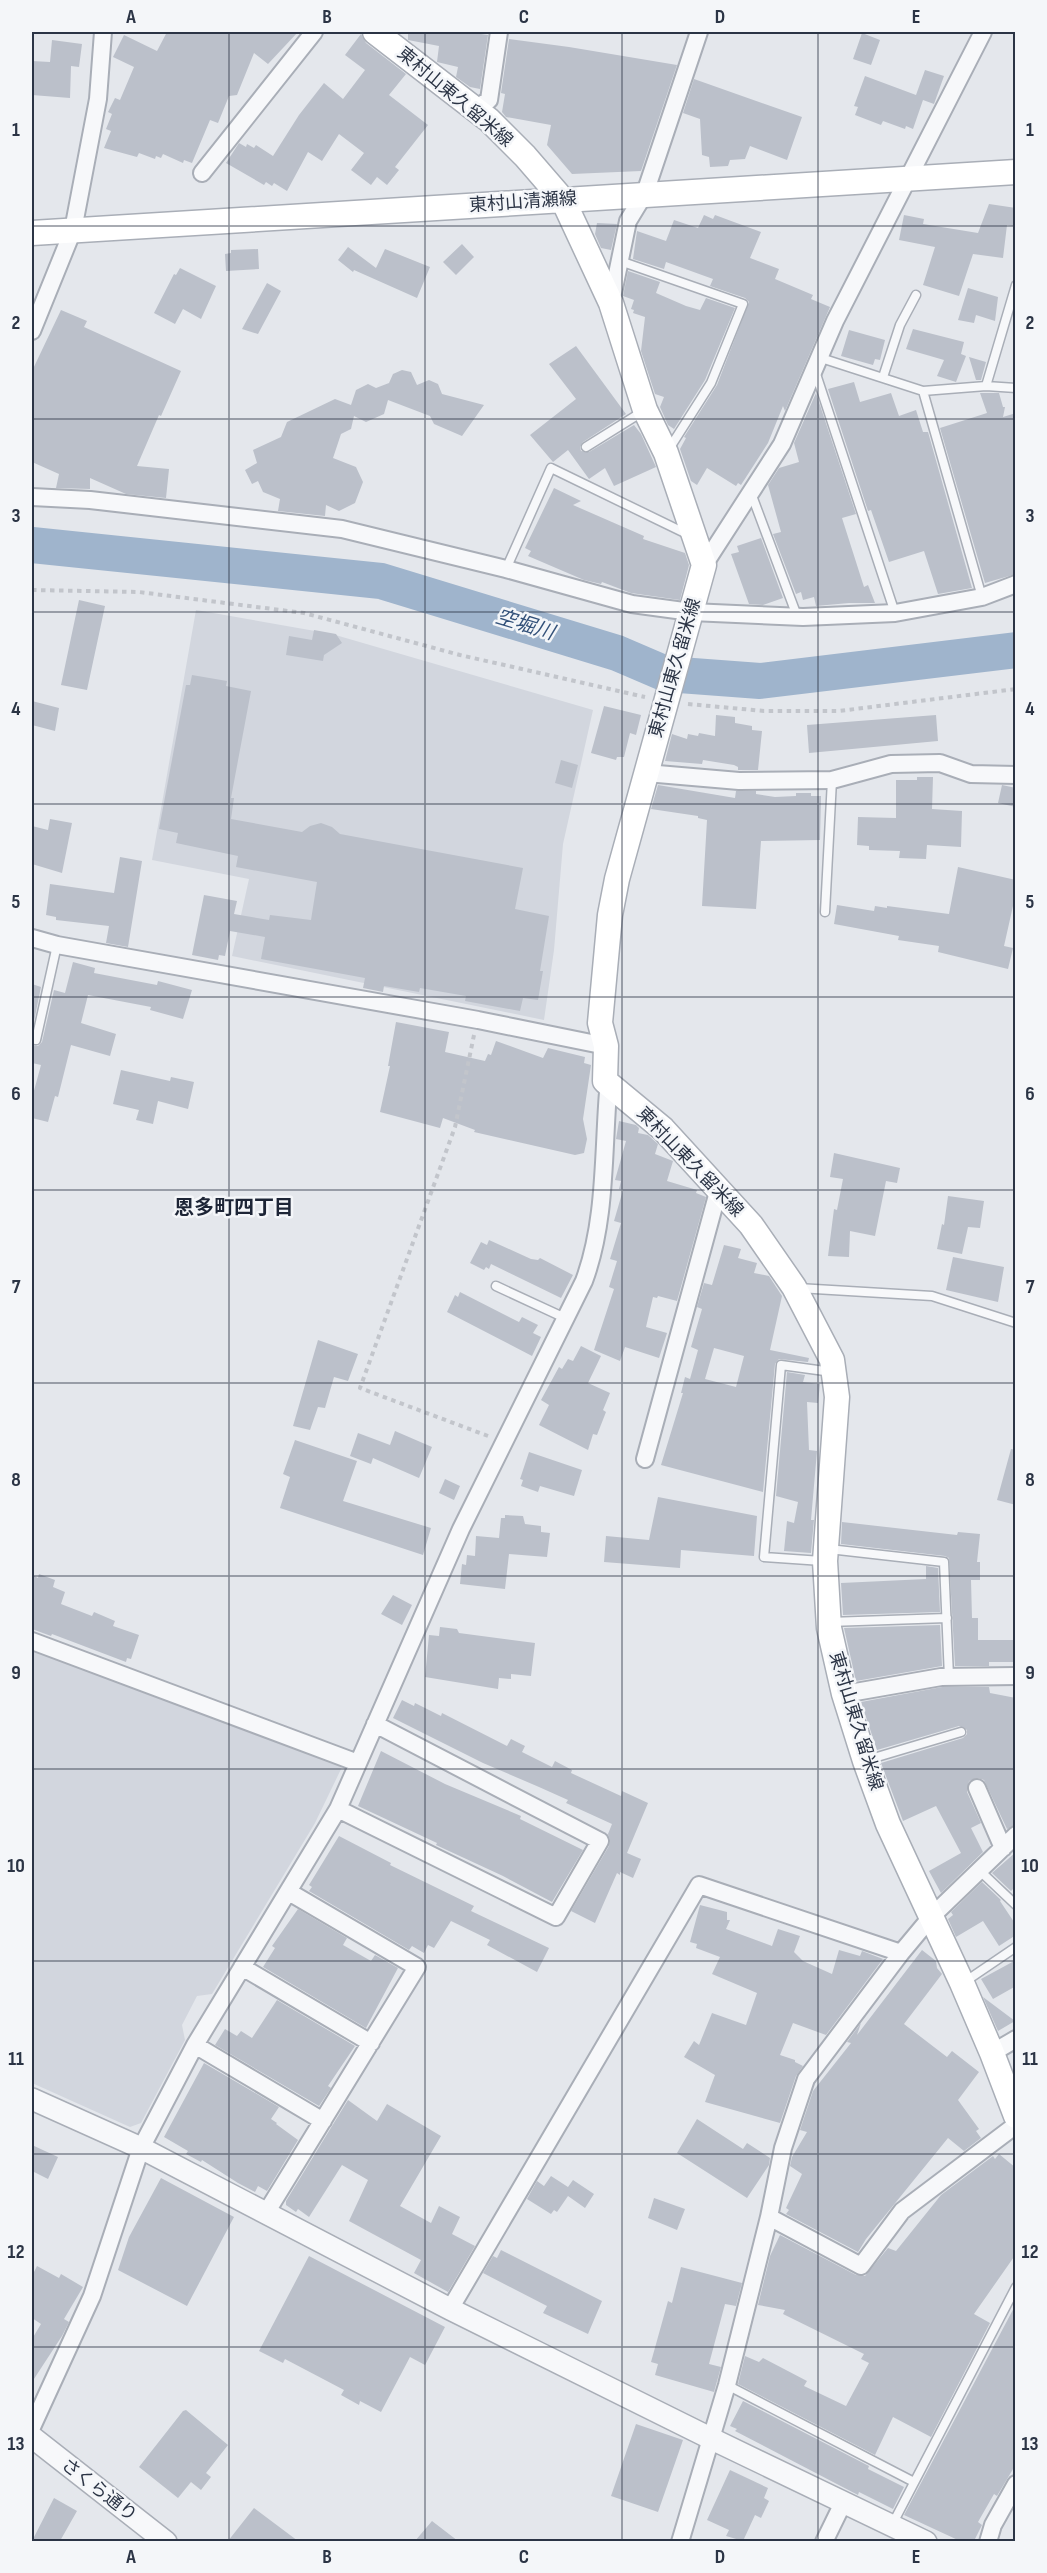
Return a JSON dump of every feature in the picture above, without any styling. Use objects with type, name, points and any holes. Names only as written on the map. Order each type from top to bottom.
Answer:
[{"type":"main road","name":"東村山東久留米線","points":[[375,32],[475,109],[525,156],[563,200],[610,303],[645,410],[666,453],[696,538],[704,565],[617,879],[610,915],[600,1023],[606,1046],[606,1081],[663,1129],[751,1225],[794,1287],[832,1360],[837,1397],[826,1555],[829,1622],[844,1694],[888,1824],[962,1983],[1016,2116]]},
{"type":"main road","name":"東村山清瀬線","points":[[32,233],[1016,172]]},
{"type":"street","points":[[32,331],[74,230],[98,99],[103,32]]},
{"type":"street","points":[[202,173],[314,32]]},
{"type":"street","points":[[475,109],[489,100],[499,32]]},
{"type":"street","points":[[610,303],[628,221],[645,194],[699,32]]},
{"type":"street","points":[[704,565],[782,444],[839,312],[983,32]]},
{"type":"street","points":[[32,497],[90,500],[342,529],[506,569],[632,604],[691,613],[797,616],[895,613],[982,597],[1016,584]]},
{"type":"street","points":[[646,773],[739,781],[832,780],[891,764],[940,763],[971,774],[1016,775]]},
{"type":"street","points":[[32,938],[57,945],[478,1020],[606,1046]]},
{"type":"street","points":[[32,2427],[92,2296],[141,2148],[195,2045],[338,1809],[461,1529],[593,1258],[599,1225],[608,1092],[606,1081]]},
{"type":"street","points":[[645,1459],[719,1188]]},
{"type":"street","points":[[32,1641],[358,1763]]},
{"type":"street","points":[[844,1694],[950,1677],[1016,1676]]},
{"type":"street","points":[[338,1809],[556,1917],[600,1841],[375,1724]]},
{"type":"street","points":[[681,2541],[727,2385],[769,2217],[783,2148],[806,2079],[931,1917],[1011,1842],[977,1788]]},
{"type":"street","points":[[450,2309],[699,1885],[901,1953]]},
{"type":"street","points":[[266,2213],[417,1966],[289,1892]]},
{"type":"street","points":[[242,1967],[371,2043]]},
{"type":"street","points":[[992,2053],[1016,2038]]},
{"type":"street","points":[[195,2045],[323,2121]]},
{"type":"street","points":[[32,2099],[141,2148],[450,2309],[843,2503],[926,2541]]},
{"type":"street","points":[[769,2217],[861,2266],[902,2211],[1016,2125]]},
{"type":"street","name":"さくら通り","points":[[32,2438],[166,2541]]},
{"type":"street","points":[[988,2541],[993,2525],[1016,2484]]},
{"type":"street","points":[[824,2541],[843,2503]]},
{"type":"lane","points":[[620,261],[743,304],[711,383],[666,453]]},
{"type":"lane","points":[[986,386],[1016,285]]},
{"type":"lane","points":[[883,377],[900,324],[916,295]]},
{"type":"lane","points":[[895,613],[818,364],[883,377],[923,391],[986,386],[1016,388]]},
{"type":"lane","points":[[923,391],[982,597]]},
{"type":"lane","points":[[586,447],[645,410]]},
{"type":"lane","points":[[506,569],[551,468],[696,538]]},
{"type":"lane","points":[[750,491],[797,616]]},
{"type":"lane","points":[[825,912],[832,780]]},
{"type":"lane","points":[[32,1039],[36,1040],[57,945]]},
{"type":"lane","points":[[496,1286],[565,1318]]},
{"type":"lane","points":[[794,1287],[932,1296],[1016,1323]]},
{"type":"lane","points":[[834,1372],[781,1365],[764,1557],[826,1555],[944,1562],[950,1677]]},
{"type":"lane","points":[[829,1622],[947,1618]]},
{"type":"lane","points":[[865,1761],[961,1732]]},
{"type":"lane","points":[[979,1870],[1016,1905]]},
{"type":"lane","points":[[962,1983],[1016,1947]]},
{"type":"lane","points":[[891,2525],[1016,2287]]},
{"type":"lane","points":[[727,2385],[914,2482]]},
{"type":"path","points":[[32,590],[139,592],[304,613],[460,655],[666,699],[764,711],[839,711],[1016,689]]},
{"type":"path","points":[[478,1020],[455,1127],[360,1388],[504,1442]]},
{"type":"shaded area","points":[[196,610],[332,634],[593,710],[563,844],[554,950],[544,1020],[232,956],[249,879],[152,860]]},
{"type":"shaded area","points":[[32,1647],[343,1765],[315,1823],[212,1994],[197,1996],[182,2025],[185,2040],[141,2123],[130,2127],[32,2083]]},
{"type":"building","points":[[167,32],[298,32],[268,64],[254,53],[237,95],[229,96],[218,123],[210,120],[192,163],[184,160],[183,163],[163,154],[161,158],[156,156],[155,159],[139,153],[137,157],[104,148],[111,131],[106,129],[112,114],[108,112],[115,98],[120,100],[134,67],[113,57],[124,35],[157,51]]},
{"type":"building","points":[[408,32],[467,32],[488,35],[480,89],[470,87],[456,77],[458,67],[437,62],[439,46],[408,40]]},
{"type":"building","points":[[862,33],[880,40],[871,65],[853,59]]},
{"type":"building","points":[[361,34],[366,43],[406,74],[389,95],[428,125],[395,167],[399,170],[387,185],[377,177],[371,185],[351,170],[364,153],[339,134],[322,161],[308,152],[287,191],[274,183],[272,186],[266,182],[264,185],[226,163],[239,143],[254,148],[256,145],[273,156],[299,115],[324,83],[343,99],[365,70],[345,55]]},
{"type":"building","points":[[509,39],[677,65],[641,171],[572,174],[547,145],[551,125],[506,117],[502,112],[505,94],[501,93]]},
{"type":"building","points":[[52,40],[82,44],[79,67],[71,66],[70,98],[32,95],[32,61],[50,62]]},
{"type":"building","points":[[925,70],[944,76],[934,104],[923,100],[913,129],[906,126],[905,129],[883,121],[881,125],[855,115],[858,107],[854,106],[865,76],[916,95]]},
{"type":"building","points":[[694,79],[802,117],[787,160],[750,146],[745,159],[730,160],[728,166],[710,167],[709,157],[702,155],[700,119],[683,113]]},
{"type":"building","points":[[989,204],[1016,208],[1016,226],[1007,225],[1003,258],[973,254],[959,296],[923,285],[935,247],[899,240],[904,215],[924,219],[923,224],[978,233]]},
{"type":"building","points":[[704,215],[713,219],[715,215],[761,232],[750,258],[779,269],[775,279],[813,295],[811,299],[830,307],[785,411],[783,406],[768,443],[741,485],[738,483],[736,486],[707,468],[697,485],[691,481],[680,449],[686,438],[684,437],[717,385],[749,302],[745,298],[710,286],[713,279],[666,262],[664,269],[633,259],[637,231],[666,241],[674,220],[698,228]]},
{"type":"building","points":[[597,223],[617,224],[611,250],[601,248],[595,234]]},
{"type":"building","points":[[462,244],[474,257],[456,275],[443,262]]},
{"type":"building","points":[[348,247],[376,268],[385,249],[430,267],[417,298],[354,270],[353,272],[338,260]]},
{"type":"building","points":[[258,249],[259,269],[226,271],[225,254],[231,253],[231,250]]},
{"type":"building","points":[[180,268],[216,286],[201,319],[183,309],[175,324],[154,313],[174,274],[176,275]]},
{"type":"building","points":[[628,271],[660,282],[656,293],[686,306],[700,310],[706,298],[735,308],[705,380],[674,429],[668,425],[660,407],[664,397],[655,394],[641,351],[645,317],[633,313],[634,310],[631,309],[634,300],[623,296]]},
{"type":"building","points":[[267,283],[281,291],[258,334],[242,329]]},
{"type":"building","points":[[968,288],[998,297],[995,321],[976,315],[974,323],[958,320]]},
{"type":"building","points":[[61,310],[87,321],[84,327],[181,371],[137,466],[169,469],[166,498],[126,494],[90,478],[90,489],[56,488],[59,474],[32,462],[32,371]]},
{"type":"building","points":[[913,329],[964,342],[961,354],[966,356],[956,382],[937,376],[944,360],[906,349]]},
{"type":"building","points":[[849,330],[885,340],[880,360],[875,359],[873,365],[841,356]]},
{"type":"building","points":[[576,346],[626,414],[583,442],[580,447],[581,451],[589,452],[634,425],[641,434],[656,467],[614,486],[605,468],[589,479],[568,450],[553,462],[530,435],[576,399],[549,364]]},
{"type":"building","points":[[969,357],[986,362],[981,380],[976,380]]},
{"type":"building","points":[[402,370],[411,372],[417,385],[429,380],[438,384],[442,394],[484,405],[462,436],[434,424],[430,416],[388,400],[384,414],[366,422],[354,416],[351,429],[341,434],[333,458],[356,467],[363,482],[355,503],[339,511],[326,505],[325,516],[278,511],[280,499],[263,492],[258,481],[252,484],[245,470],[257,463],[253,450],[281,437],[287,422],[335,399],[351,405],[356,390],[368,384],[376,388],[389,383],[393,374]]},
{"type":"building","points":[[854,382],[860,402],[891,393],[899,416],[916,410],[923,432],[928,432],[972,588],[938,594],[924,551],[889,562],[871,510],[868,511],[828,389]]},
{"type":"building","points":[[816,393],[856,514],[842,518],[864,587],[868,585],[875,603],[816,606],[814,597],[803,600],[801,592],[796,594],[773,534],[781,532],[768,485],[779,468],[799,462],[794,443]]},
{"type":"building","points":[[980,393],[999,393],[1003,407],[1005,407],[1003,417],[1016,413],[1016,574],[985,583],[940,428],[987,413]]},
{"type":"building","points":[[554,488],[581,501],[573,505],[644,536],[643,539],[685,553],[689,565],[680,600],[631,593],[602,582],[601,584],[584,580],[528,556],[531,551],[525,548]]},
{"type":"building","points":[[761,538],[783,598],[763,605],[749,604],[731,554],[739,552],[737,546]]},
{"type":"building","points":[[79,600],[105,606],[87,690],[61,685]]},
{"type":"building","points":[[314,630],[336,634],[342,643],[324,655],[323,661],[286,655],[289,636],[312,640]]},
{"type":"building","points":[[192,675],[227,681],[226,686],[251,691],[231,798],[234,798],[231,819],[302,832],[310,826],[321,823],[332,827],[340,834],[523,868],[515,909],[549,916],[538,1000],[523,998],[520,1011],[465,1001],[466,996],[420,988],[419,992],[384,986],[383,992],[363,988],[365,978],[261,959],[265,937],[230,931],[225,956],[219,955],[218,960],[192,955],[204,895],[237,901],[234,914],[269,920],[270,915],[311,920],[317,882],[236,867],[238,856],[176,843],[178,833],[159,829],[186,685],[190,685]]},
{"type":"building","points":[[32,701],[59,708],[55,731],[32,725]]},
{"type":"building","points":[[604,706],[641,715],[636,735],[630,733],[624,757],[617,757],[616,760],[591,753]]},
{"type":"building","points":[[716,715],[735,717],[735,723],[752,726],[752,730],[762,731],[758,770],[738,770],[738,767],[734,765],[703,760],[702,764],[665,761],[672,734],[687,739],[688,734],[698,736],[699,733],[715,736]]},
{"type":"building","points":[[936,715],[938,741],[809,753],[807,725]]},
{"type":"building","points":[[561,760],[578,765],[572,788],[555,783]]},
{"type":"building","points":[[917,777],[933,777],[932,809],[962,811],[961,847],[927,845],[926,859],[899,858],[900,851],[869,850],[869,846],[857,845],[858,817],[896,818],[896,780],[917,780]]},
{"type":"building","points":[[658,785],[735,798],[736,791],[756,791],[756,794],[775,797],[796,796],[796,793],[821,796],[820,840],[761,841],[756,909],[702,906],[707,820],[698,818],[698,816],[651,809]]},
{"type":"building","points":[[1002,785],[1016,788],[1016,807],[998,803]]},
{"type":"building","points":[[50,819],[72,823],[62,873],[32,864],[32,826],[48,830]]},
{"type":"building","points":[[120,857],[142,861],[128,947],[106,943],[109,926],[56,920],[56,917],[46,915],[50,884],[114,893]]},
{"type":"building","points":[[958,867],[1016,880],[1016,907],[1013,906],[1004,946],[1013,948],[1008,969],[938,952],[939,946],[898,940],[899,936],[834,924],[837,905],[874,911],[875,906],[887,908],[887,906],[949,914]]},
{"type":"building","points":[[73,962],[95,968],[94,973],[157,985],[158,981],[192,990],[183,1019],[150,1010],[151,1007],[88,995],[81,1023],[116,1034],[110,1056],[71,1045],[58,1097],[55,1096],[48,1122],[32,1118],[32,1098],[41,1065],[32,1063],[32,1045],[38,1046],[42,1042],[54,990],[65,993]]},
{"type":"building","points":[[32,984],[41,987],[32,1031]]},
{"type":"building","points":[[396,1022],[449,1032],[445,1052],[485,1061],[488,1054],[491,1055],[496,1041],[543,1058],[548,1048],[585,1057],[584,1063],[591,1065],[583,1119],[587,1139],[584,1153],[575,1155],[474,1132],[475,1130],[443,1118],[440,1128],[380,1112]]},
{"type":"building","points":[[121,1070],[170,1081],[171,1077],[194,1082],[188,1109],[158,1101],[153,1124],[136,1120],[139,1110],[113,1104]]},
{"type":"building","points":[[619,1121],[636,1125],[639,1128],[638,1133],[648,1135],[658,1144],[655,1154],[673,1161],[667,1181],[697,1190],[696,1193],[706,1197],[677,1301],[658,1296],[653,1297],[646,1327],[667,1333],[659,1358],[625,1347],[620,1361],[594,1350],[614,1289],[609,1287],[617,1261],[610,1259],[621,1223],[614,1221],[623,1190],[619,1189],[621,1181],[615,1180],[626,1141],[616,1139]]},
{"type":"building","points":[[834,1153],[900,1168],[897,1183],[886,1181],[875,1236],[850,1231],[849,1257],[828,1256],[834,1209],[837,1210],[843,1179],[830,1177]]},
{"type":"building","points":[[948,1196],[984,1201],[980,1228],[968,1227],[962,1254],[937,1249],[942,1224],[944,1225]]},
{"type":"building","points":[[489,1240],[531,1259],[540,1258],[573,1275],[561,1298],[491,1264],[489,1269],[486,1267],[484,1270],[470,1263],[481,1242],[487,1245]]},
{"type":"building","points":[[724,1245],[741,1249],[738,1258],[757,1263],[754,1273],[769,1276],[782,1296],[770,1350],[809,1358],[808,1362],[779,1359],[775,1364],[763,1492],[661,1465],[683,1393],[681,1393],[685,1377],[690,1379],[698,1350],[691,1347],[702,1309],[697,1307],[704,1283],[712,1285]],"holes":[[[714,1348],[744,1356],[736,1387],[705,1379]]]},
{"type":"building","points":[[953,1257],[1004,1267],[998,1302],[946,1290]]},
{"type":"building","points":[[460,1292],[519,1322],[522,1317],[538,1325],[533,1333],[541,1337],[532,1356],[447,1312],[455,1295],[458,1297]]},
{"type":"building","points":[[318,1340],[358,1354],[348,1381],[334,1377],[325,1408],[318,1407],[310,1430],[293,1426]]},
{"type":"building","points":[[581,1346],[601,1356],[588,1383],[610,1393],[603,1410],[606,1412],[597,1435],[593,1434],[588,1450],[539,1425],[549,1405],[541,1400],[559,1367],[562,1369],[568,1359],[573,1361]]},
{"type":"building","points":[[787,1372],[805,1375],[803,1382],[820,1384],[818,1403],[807,1402],[809,1450],[817,1451],[811,1520],[814,1520],[811,1553],[784,1551],[787,1521],[794,1523],[798,1502],[776,1496]]},
{"type":"building","points":[[395,1431],[432,1447],[419,1478],[373,1458],[371,1464],[350,1456],[358,1433],[390,1445]]},
{"type":"building","points":[[295,1440],[357,1461],[343,1501],[431,1528],[423,1555],[280,1508],[290,1477],[283,1474]]},
{"type":"building","points":[[1011,1449],[1016,1450],[1016,1505],[997,1500]]},
{"type":"building","points":[[529,1452],[582,1470],[574,1496],[540,1486],[538,1492],[521,1486],[523,1480],[520,1479]]},
{"type":"building","points":[[445,1479],[460,1486],[454,1500],[439,1493]]},
{"type":"building","points":[[658,1497],[757,1516],[754,1556],[681,1550],[680,1568],[604,1562],[606,1536],[649,1540]]},
{"type":"building","points":[[505,1515],[523,1516],[525,1524],[541,1526],[541,1532],[550,1533],[547,1557],[509,1554],[505,1589],[460,1584],[462,1564],[466,1565],[467,1555],[475,1556],[476,1536],[499,1538],[501,1518],[505,1518]]},
{"type":"building","points":[[842,1522],[957,1535],[958,1532],[980,1534],[977,1562],[980,1562],[980,1580],[971,1580],[972,1618],[978,1618],[978,1640],[1016,1640],[1016,1662],[989,1662],[989,1666],[955,1666],[949,1558],[841,1544]]},
{"type":"building","points":[[926,1566],[938,1568],[940,1612],[843,1615],[841,1583],[926,1579]]},
{"type":"building","points":[[39,1574],[55,1580],[53,1587],[65,1592],[61,1604],[92,1616],[94,1612],[115,1621],[113,1626],[139,1635],[131,1659],[127,1658],[126,1662],[52,1634],[51,1636],[32,1629],[32,1575],[38,1578]]},
{"type":"building","points":[[393,1595],[412,1605],[402,1625],[381,1614]]},
{"type":"building","points":[[940,1625],[942,1666],[856,1681],[844,1628]]},
{"type":"building","points":[[440,1627],[457,1629],[459,1633],[535,1643],[531,1676],[511,1674],[511,1679],[499,1678],[498,1689],[425,1677],[429,1635],[439,1636]]},
{"type":"building","points":[[942,1687],[989,1687],[990,1693],[1016,1698],[1016,1825],[1007,1829],[984,1780],[978,1778],[969,1781],[967,1792],[981,1823],[971,1828],[983,1852],[941,1893],[929,1871],[961,1853],[936,1806],[903,1821],[881,1763],[963,1738],[967,1730],[959,1726],[877,1750],[861,1702]]},
{"type":"building","points":[[402,1700],[414,1706],[415,1703],[441,1716],[442,1713],[507,1746],[511,1739],[525,1746],[522,1752],[552,1767],[555,1761],[572,1770],[571,1773],[621,1796],[622,1791],[648,1803],[627,1853],[641,1859],[633,1878],[620,1872],[620,1875],[617,1873],[595,1923],[571,1911],[609,1846],[608,1834],[612,1824],[566,1803],[568,1800],[483,1763],[393,1718]]},
{"type":"building","points":[[381,1751],[445,1784],[521,1816],[520,1819],[583,1850],[552,1902],[436,1845],[437,1843],[358,1806]]},
{"type":"building","points":[[339,1836],[391,1863],[390,1865],[474,1906],[471,1911],[549,1948],[537,1972],[487,1945],[490,1940],[451,1921],[434,1948],[428,1945],[424,1953],[412,1946],[409,1950],[309,1891],[312,1887],[309,1885]]},
{"type":"building","points":[[1016,1852],[1016,1886],[1011,1891],[992,1873]]},
{"type":"building","points":[[982,1882],[1001,1900],[1016,1925],[1016,1935],[999,1946],[983,1921],[956,1937],[948,1919],[953,1915],[951,1912]]},
{"type":"building","points":[[700,1905],[727,1912],[727,1920],[730,1920],[726,1929],[772,1946],[778,1929],[800,1936],[794,1952],[803,1961],[832,1974],[839,1950],[860,1956],[862,1951],[883,1959],[826,2035],[793,2023],[780,2055],[795,2060],[803,2066],[796,2076],[780,2123],[705,2102],[715,2075],[684,2057],[694,2041],[699,2045],[712,2013],[746,2025],[757,1993],[712,1974],[720,1957],[696,1948],[697,1944],[690,1942]]},
{"type":"building","points":[[298,1909],[347,1938],[343,1945],[371,1961],[375,1955],[398,1968],[366,2028],[263,1967],[275,1948],[272,1946]]},
{"type":"building","points":[[922,1950],[936,1961],[937,1968],[942,1974],[904,2024],[947,2057],[952,2051],[979,2072],[958,2100],[979,2129],[976,2131],[981,2138],[964,2151],[948,2138],[858,2252],[786,2214],[789,2210],[786,2208],[802,2174],[790,2166],[792,2157],[807,2132],[800,2130],[813,2091],[851,2043],[847,2042],[861,2023],[857,2035]]},
{"type":"building","points":[[1016,1960],[1016,1986],[993,1999],[981,1979]]},
{"type":"building","points":[[983,1997],[1015,2021],[998,2031]]},
{"type":"building","points":[[277,2000],[355,2046],[328,2086],[331,2088],[319,2106],[215,2045],[225,2029],[237,2036],[241,2031],[252,2038]]},
{"type":"building","points":[[204,2063],[279,2107],[271,2119],[298,2140],[267,2191],[258,2186],[255,2192],[202,2160],[201,2162],[186,2154],[188,2151],[164,2137]]},
{"type":"building","points":[[348,2100],[377,2121],[387,2104],[441,2136],[400,2206],[431,2223],[439,2206],[460,2217],[452,2234],[475,2246],[448,2292],[414,2273],[421,2260],[349,2221],[368,2180],[342,2165],[309,2217],[298,2209],[296,2212],[286,2205],[286,2201]]},
{"type":"building","points":[[697,2119],[743,2149],[747,2143],[770,2158],[769,2165],[747,2198],[677,2153]]},
{"type":"building","points":[[32,2145],[58,2157],[48,2179],[32,2171]]},
{"type":"building","points":[[999,2154],[1016,2168],[1016,2254],[974,2314],[990,2323],[931,2437],[893,2417],[875,2455],[738,2384],[745,2356],[759,2362],[763,2358],[807,2381],[804,2386],[846,2406],[869,2363],[861,2359],[864,2354],[783,2314],[785,2310],[758,2305],[770,2256],[780,2235],[856,2275],[865,2276],[888,2248],[896,2251],[941,2195],[993,2156],[995,2159]]},
{"type":"building","points":[[551,2176],[568,2187],[573,2180],[594,2194],[585,2208],[568,2196],[557,2212],[554,2210],[551,2214],[527,2199],[537,2181],[544,2186]]},
{"type":"building","points":[[161,2178],[234,2217],[187,2306],[118,2270],[129,2237]]},
{"type":"building","points":[[654,2198],[685,2209],[677,2230],[648,2218]]},
{"type":"building","points":[[501,2250],[602,2301],[588,2334],[543,2313],[547,2306],[483,2273],[493,2256],[497,2258]]},
{"type":"building","points":[[309,2256],[445,2327],[425,2365],[410,2357],[381,2412],[360,2401],[359,2405],[341,2395],[344,2390],[285,2359],[283,2363],[259,2351]]},
{"type":"building","points":[[37,2266],[59,2278],[61,2274],[83,2287],[64,2319],[69,2322],[62,2336],[32,2382],[32,2339],[41,2324],[32,2318],[32,2276]]},
{"type":"building","points":[[681,2267],[742,2283],[736,2306],[725,2304],[709,2364],[721,2367],[714,2392],[655,2375],[658,2364],[651,2362],[668,2301],[672,2303]]},
{"type":"building","points":[[1016,2304],[1016,2464],[997,2496],[994,2494],[978,2522],[982,2525],[974,2541],[960,2541],[904,2515]]},
{"type":"building","points":[[743,2401],[869,2466],[868,2469],[904,2487],[893,2509],[859,2492],[858,2495],[735,2431],[737,2429],[730,2426]]},
{"type":"building","points":[[186,2410],[228,2445],[206,2473],[211,2477],[201,2490],[191,2482],[178,2498],[139,2467]]},
{"type":"building","points":[[636,2424],[683,2440],[658,2512],[611,2496]]},
{"type":"building","points":[[730,2470],[768,2488],[764,2498],[769,2501],[761,2518],[755,2515],[743,2541],[726,2536],[729,2530],[707,2520]]},
{"type":"building","points":[[54,2498],[77,2511],[60,2541],[32,2541]]},
{"type":"building","points":[[254,2508],[298,2541],[228,2541]]},
{"type":"building","points":[[432,2521],[458,2541],[415,2541]]},
{"type":"waterway","name":"空堀川","points":[[32,545],[381,581],[617,653],[666,674],[760,681],[1016,650]]},
{"type":"district","name":"恩多町四丁目","points":[[234,1208]]}]
